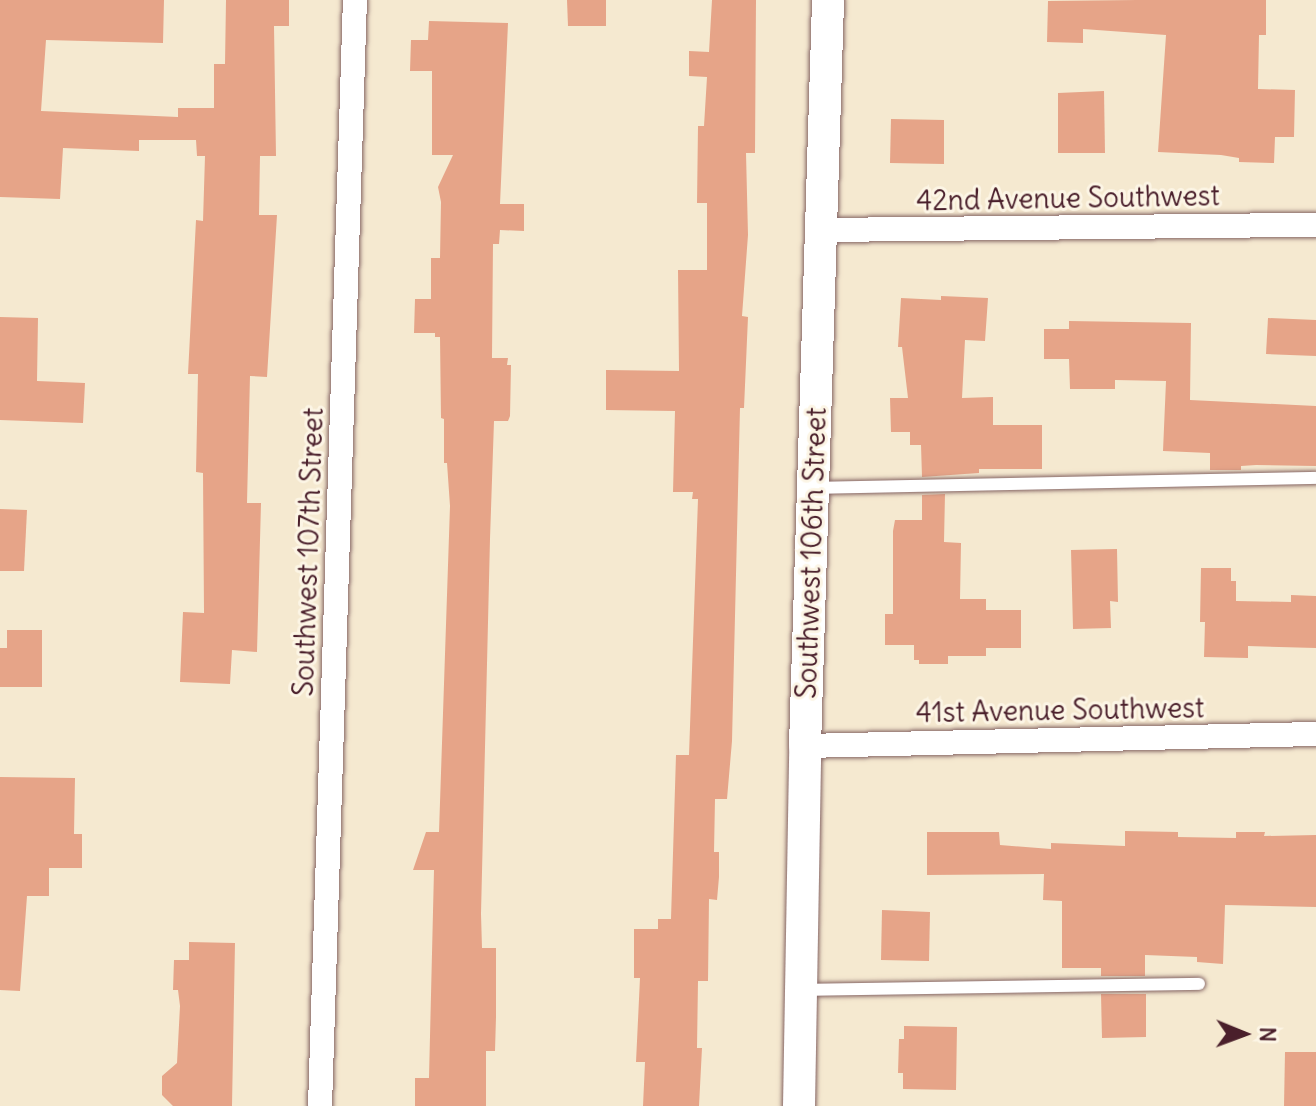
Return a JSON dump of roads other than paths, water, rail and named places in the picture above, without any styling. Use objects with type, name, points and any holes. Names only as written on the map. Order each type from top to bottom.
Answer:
[{"type":"street","name":"Southwest 107th Street","points":[[320,1106],[355,0]]},
{"type":"street","name":"Southwest 106th Street","points":[[799,1106],[805,746],[828,0]]},
{"type":"street","name":"42nd Avenue Southwest","points":[[821,230],[1316,225]]},
{"type":"street","name":"41st Avenue Southwest","points":[[805,746],[1316,734]]},
{"type":"lane","points":[[813,489],[1316,478]]},
{"type":"lane","points":[[801,990],[1199,984]]}]
